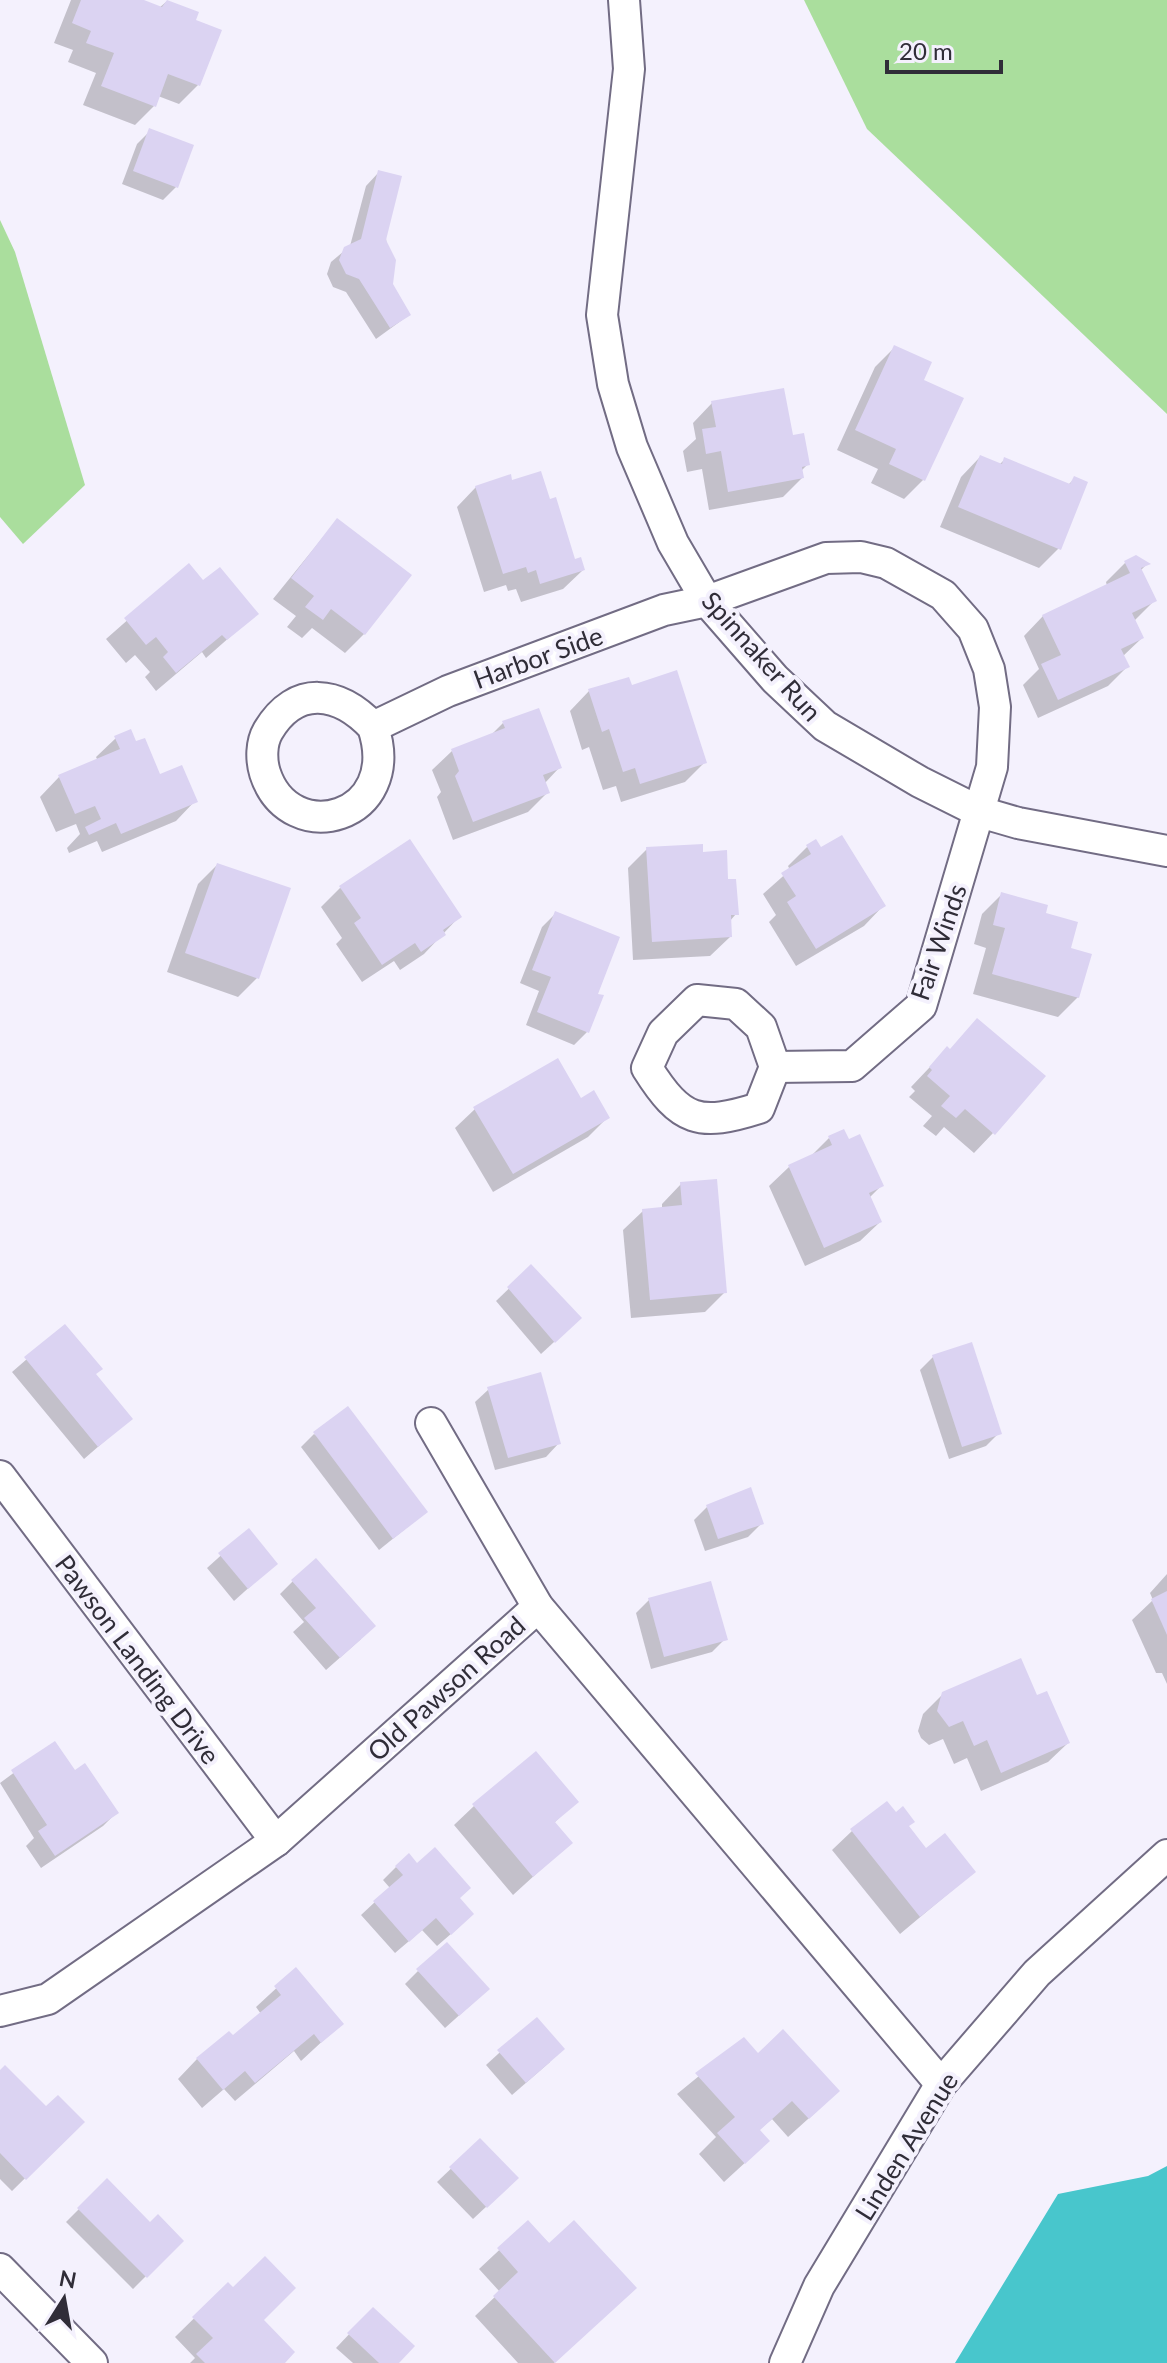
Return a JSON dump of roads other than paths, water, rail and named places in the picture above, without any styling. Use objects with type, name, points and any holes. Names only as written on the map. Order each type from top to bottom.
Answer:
[{"type":"street","name":"Spinnaker Run","points":[[624,0],[629,69],[602,315],[613,384],[632,447],[673,543],[707,601],[775,679],[825,726],[920,782],[980,812],[1018,823],[1167,851]]},
{"type":"street","name":"Harbor Side","points":[[373,727],[448,691],[664,610],[707,601],[826,558],[861,557],[886,563],[943,595],[973,629],[989,669],[995,707],[992,767],[980,812]]},
{"type":"street","name":"Fair Winds","points":[[775,1067],[852,1066],[921,1006],[980,812]]},
{"type":"street","points":[[697,1000],[736,1004],[761,1027],[775,1067],[759,1108],[720,1120],[690,1116],[664,1095],[647,1068],[663,1033],[697,1000]]},
{"type":"street","points":[[431,1423],[538,1607]]},
{"type":"street","name":"Pawson Landing Drive","points":[[0,1476],[276,1841]]},
{"type":"street","name":"Old Pawson Road","points":[[0,2011],[48,1999],[276,1841],[538,1607],[941,2084]]},
{"type":"street","name":"Linden Avenue","points":[[785,2363],[819,2286],[941,2084],[1037,1973],[1167,1855]]},
{"type":"street","points":[[0,2269],[92,2363]]},
{"type":"water","points":[[1167,2166],[1167,2363],[955,2363],[1058,2194],[1148,2176]]}]
